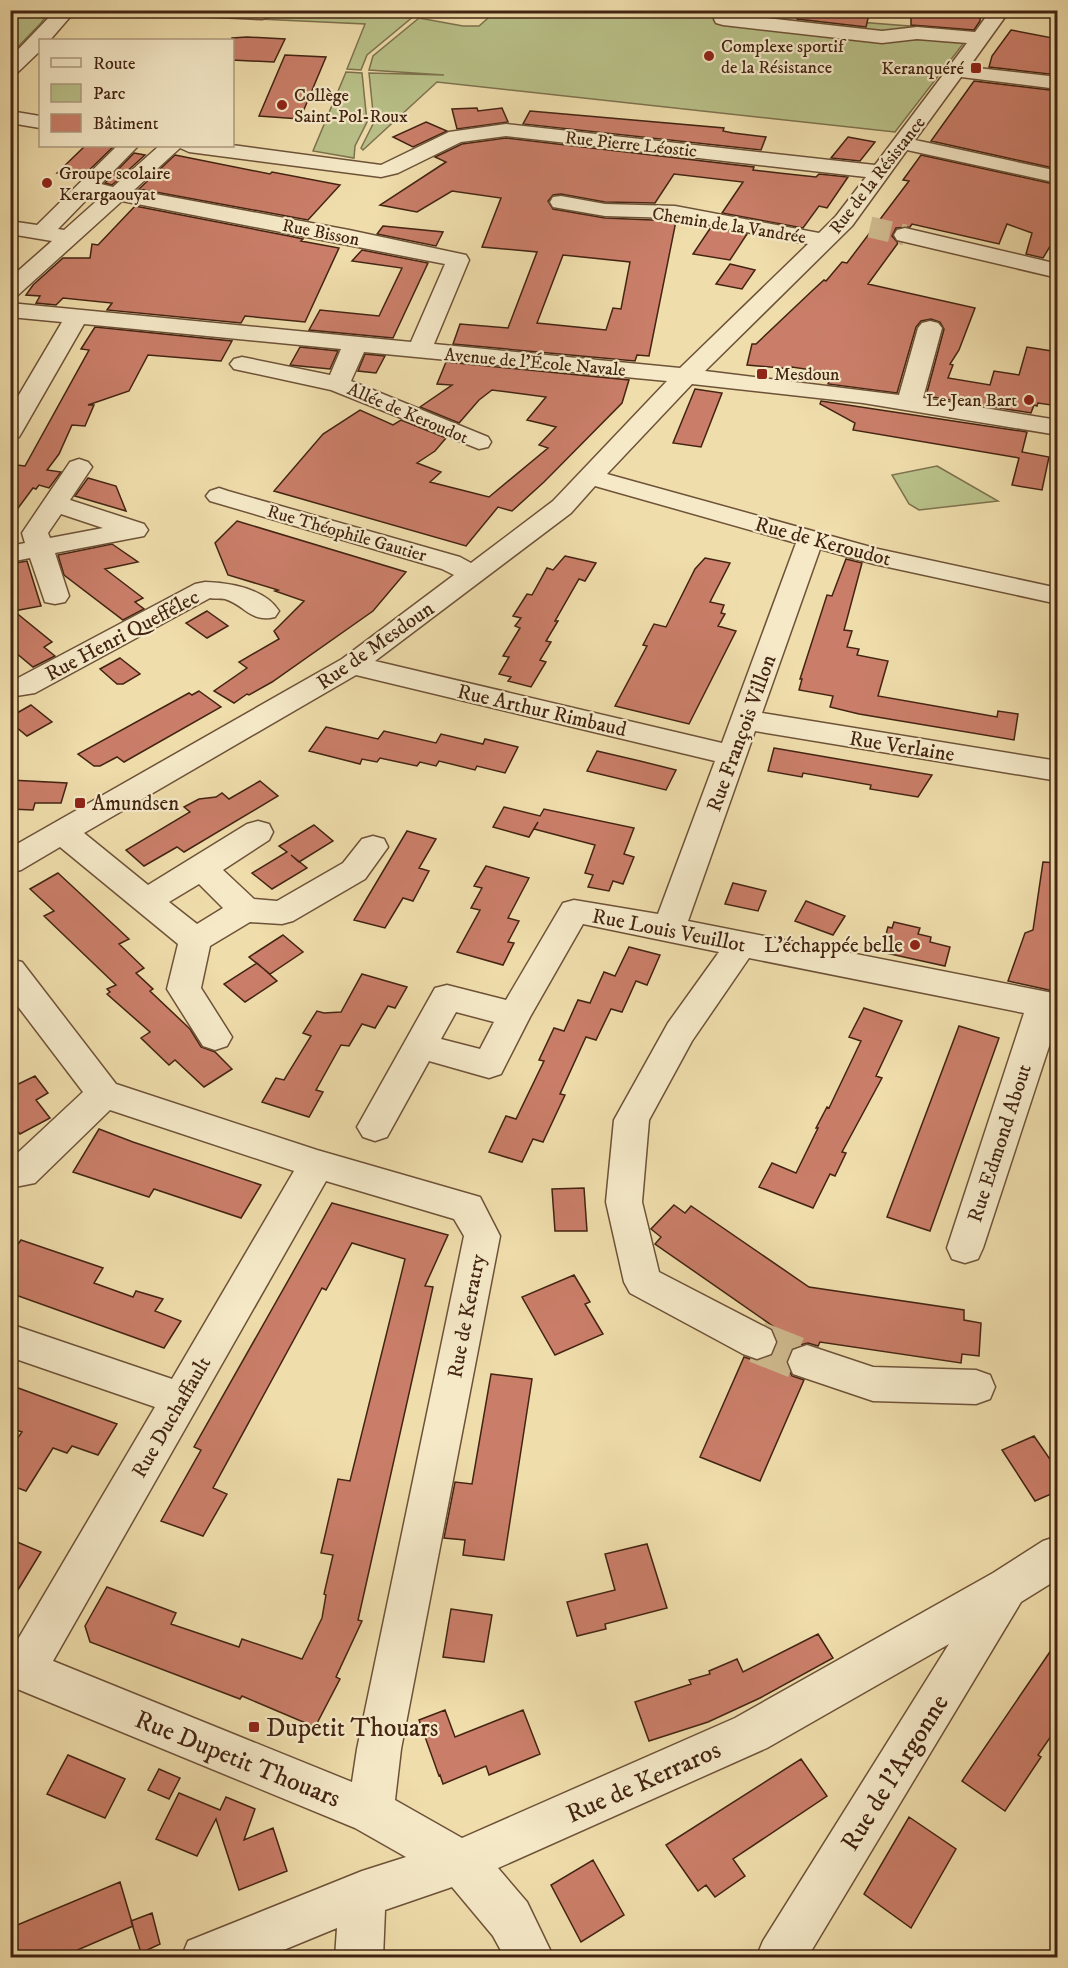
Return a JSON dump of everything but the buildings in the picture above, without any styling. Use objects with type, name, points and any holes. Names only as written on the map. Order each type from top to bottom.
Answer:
[{"type":"street","points":[[41,39],[67,10]]},
{"type":"street","points":[[196,10],[262,13],[263,10]]},
{"type":"street","name":"Rue de la Résistance","points":[[686,376],[825,240],[854,224],[879,172],[1001,10]]},
{"type":"street","points":[[723,19],[882,37],[917,33],[982,38]]},
{"type":"street","points":[[10,69],[39,42]]},
{"type":"street","points":[[957,71],[1058,83]]},
{"type":"street","points":[[10,117],[39,122]]},
{"type":"street","name":"Rue Pierre Léostic","points":[[196,147],[368,171],[391,169],[456,136],[506,130],[879,172]]},
{"type":"street","points":[[902,143],[1058,177]]},
{"type":"street","points":[[42,232],[127,147]]},
{"type":"street","points":[[10,290],[170,147]]},
{"type":"street","name":"Rue Bisson","points":[[86,188],[458,260],[419,351]]},
{"type":"street","name":"Chemin de la Vandrée","points":[[561,202],[605,210],[675,212],[825,240]]},
{"type":"street","points":[[10,227],[68,237]]},
{"type":"street","points":[[905,235],[1058,271]]},
{"type":"street","name":"Avenue de l'École Navale","points":[[10,310],[686,376],[863,396],[1058,428]]},
{"type":"street","points":[[10,432],[22,395],[77,317]]},
{"type":"street","points":[[909,404],[930,328]]},
{"type":"street","name":"Allée de Keroudot","points":[[338,384],[355,345]]},
{"type":"street","name":"Allée de Keroudot","points":[[242,364],[338,384],[479,442]]},
{"type":"street","name":"Rue de Mesdoun","points":[[14,857],[62,832],[352,665],[562,507],[686,376]]},
{"type":"street","points":[[55,596],[35,533],[80,467]]},
{"type":"street","name":"Rue de Keroudot","points":[[590,477],[874,556],[1058,596]]},
{"type":"street","name":"Rue Théophile Gautier","points":[[219,496],[451,563],[473,575]]},
{"type":"street","points":[[10,554],[135,530],[56,504]]},
{"type":"street","name":"Rue François Villon","points":[[669,928],[811,538]]},
{"type":"street","name":"Rue Henri Queffélec","points":[[10,688],[25,686],[205,590],[231,591],[265,611]]},
{"type":"street","name":"Rue Arthur Rimbaud","points":[[352,665],[733,755]]},
{"type":"street","name":"Rue Verlaine","points":[[746,720],[1058,771]]},
{"type":"street","points":[[62,832],[195,940]]},
{"type":"street","points":[[148,900],[258,832]]},
{"type":"street","points":[[215,1037],[184,989],[195,940],[245,910],[282,913],[354,871],[373,847]]},
{"type":"street","points":[[202,868],[245,910]]},
{"type":"street","name":"Rue Louis Veuillot","points":[[420,1046],[489,1065],[514,1015],[574,911],[669,928],[741,945],[1051,1006]]},
{"type":"street","points":[[741,945],[680,1032],[632,1120],[624,1202],[643,1282],[757,1342]]},
{"type":"street","points":[[10,971],[104,1094],[22,1173],[10,1174]]},
{"type":"street","points":[[375,1126],[447,997],[514,1015]]},
{"type":"street","name":"Rue Edmond About","points":[[965,1248],[1051,1006]]},
{"type":"street","name":"Rue de Keratry","points":[[104,1094],[317,1164],[467,1208],[482,1236],[379,1749],[371,1812]]},
{"type":"street","name":"Rue Duchaffault","points":[[17,1667],[181,1399],[317,1164]]},
{"type":"street","points":[[10,1340],[181,1399]]},
{"type":"street","points":[[807,1362],[873,1384],[976,1387]]},
{"type":"street","name":"Rue de Kerraros","points":[[205,1958],[362,1894],[460,1862],[751,1733],[1008,1587],[1058,1555]]},
{"type":"street","name":"Rue de l'Argonne","points":[[780,1958],[1008,1587]]},
{"type":"street","name":"Rue Dupetit Thouars","points":[[17,1667],[371,1812],[460,1862],[510,1919],[530,1958]]},
{"type":"street","points":[[359,1958],[362,1894]]},
{"type":"green space","points":[[11,10],[50,11],[11,54]]},
{"type":"green space","name":"Complexe sportif de la Résistance","points":[[704,10],[973,31],[895,132],[437,82],[363,150],[361,148],[374,122],[369,73],[444,75],[369,70],[373,56],[419,18],[463,26],[479,26],[496,11]]},
{"type":"green space","points":[[275,11],[380,16],[383,11],[420,11],[367,55],[361,70],[347,69],[365,24],[258,19]]},
{"type":"green space","points":[[346,72],[362,73],[367,122],[355,146],[354,158],[313,151]]},
{"type":"green space","points":[[937,466],[998,501],[919,510],[909,504],[892,475]]},
{"type":"tunnel","points":[[870,227],[905,235]]},
{"type":"tunnel","points":[[757,1342],[807,1362]]},
{"type":"place","name":"Complexe sportif de la Résistance","points":[[709,56]]},
{"type":"place","name":"Keranquéré","points":[[976,68]]},
{"type":"place","name":"Collège Saint-Pol-Roux","points":[[282,105]]},
{"type":"place","name":"Groupe scolaire Kerargaouyat","points":[[47,183]]},
{"type":"place","name":"Mesdoun","points":[[762,374]]},
{"type":"place","name":"Le Jean Bart","points":[[1029,400]]},
{"type":"place","name":"Amundsen","points":[[80,803]]},
{"type":"place","name":"L'échappée belle","points":[[915,945]]},
{"type":"place","name":"Dupetit Thouars","points":[[254,1727]]}]
